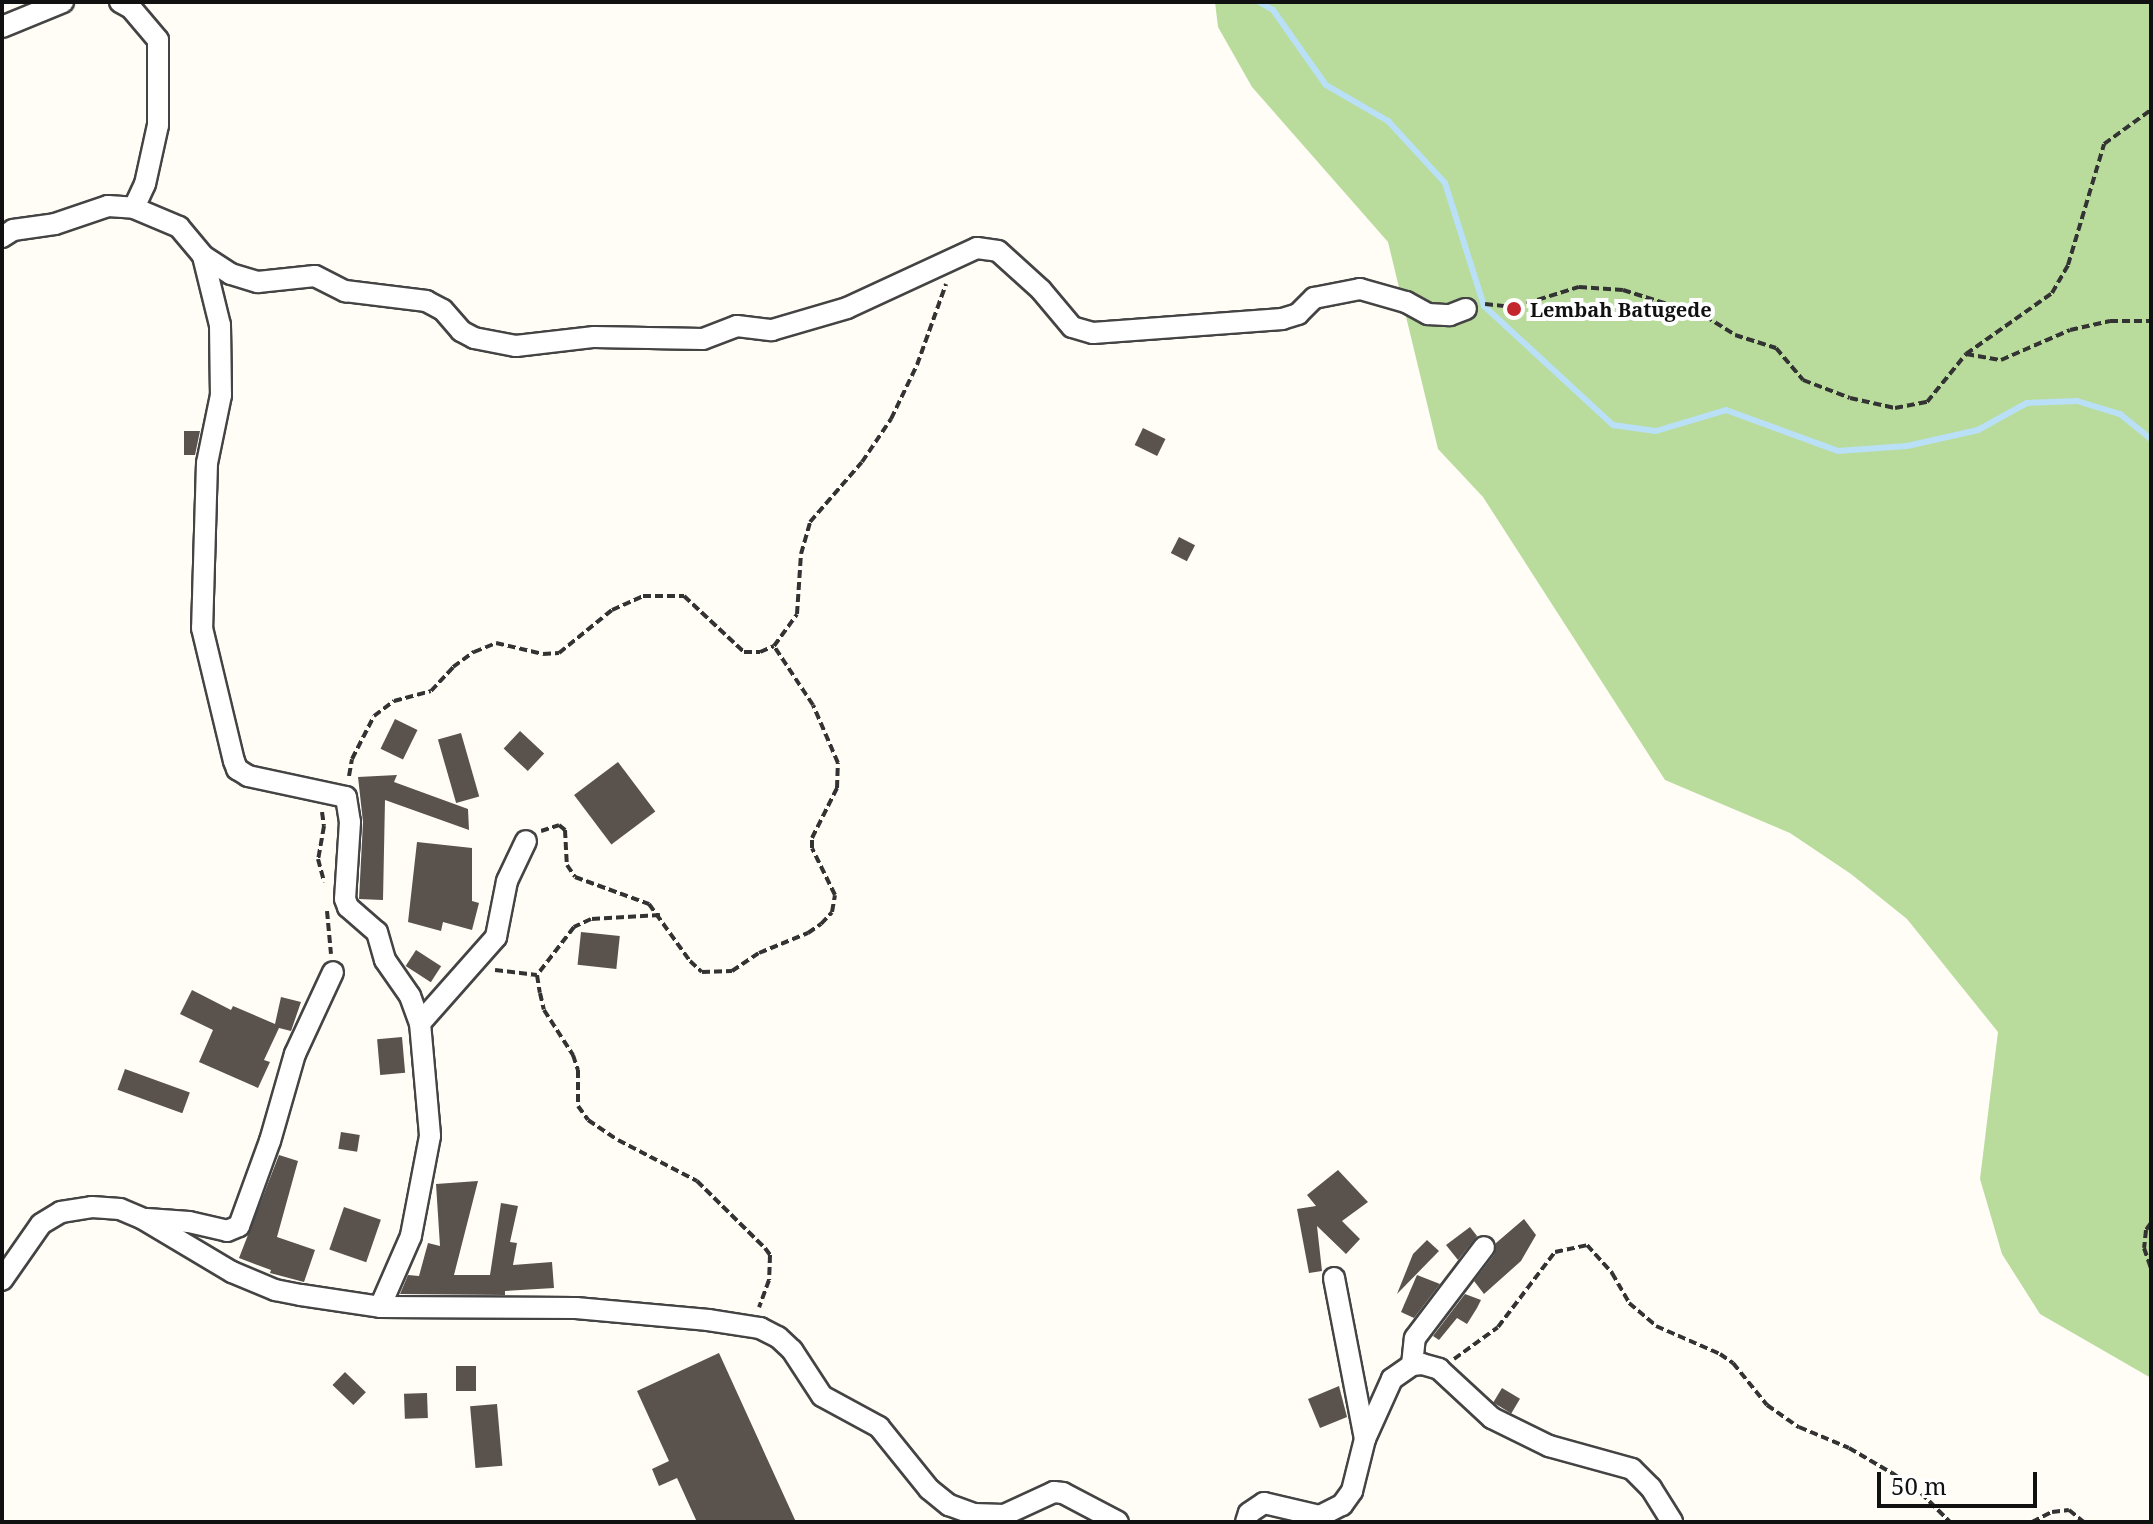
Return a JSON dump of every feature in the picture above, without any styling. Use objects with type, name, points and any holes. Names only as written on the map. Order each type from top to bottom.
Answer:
[{"type":"street","points":[[2,27],[63,2]]},
{"type":"street","points":[[120,2],[131,8],[158,40],[158,125],[145,184],[134,208]]},
{"type":"street","points":[[2,237],[13,230],[55,224],[108,206],[134,208],[179,227],[203,256],[231,274],[258,282],[315,276],[345,291],[426,301],[443,310],[461,331],[474,338],[516,346],[594,337],[703,339],[737,326],[772,330],[847,308],[977,248],[998,251],[1041,290],[1072,327],[1093,333],[1282,319],[1298,314],[1314,298],[1360,289],[1406,302],[1428,314],[1450,315],[1466,309]]},
{"type":"street","points":[[203,256],[220,325],[221,395],[207,463],[202,628],[234,761],[237,769],[248,776],[346,797],[350,822],[345,899],[348,907],[377,932],[385,960],[410,996],[420,1023],[430,1136],[411,1236],[380,1307]]},
{"type":"street","points":[[420,1023],[496,937],[507,881],[526,841]]},
{"type":"street","points":[[143,1219],[189,1222],[227,1231],[239,1226],[270,1141],[295,1054],[333,972]]},
{"type":"street","points":[[2,1280],[41,1224],[61,1212],[92,1207],[120,1209],[143,1219],[232,1272],[275,1290],[380,1307],[576,1308],[733,1323],[778,1337],[792,1350],[822,1396],[879,1427],[929,1489],[949,1505],[974,1514],[1004,1515],[1054,1492],[1063,1493],[1118,1522]]},
{"type":"street","points":[[1412,1365],[1415,1338],[1484,1247]]},
{"type":"street","points":[[1334,1278],[1365,1439]]},
{"type":"street","points":[[1246,1522],[1249,1513],[1264,1503],[1320,1516],[1342,1505],[1352,1491],[1365,1439],[1392,1379],[1412,1365],[1439,1369],[1492,1418],[1549,1446],[1632,1469],[1651,1488],[1672,1522]]},
{"type":"path","points":[[1491,302],[1515,307],[1579,287],[1631,292],[1705,316],[1735,335],[1776,348],[1803,380],[1850,398],[1895,408],[1927,402],[1966,354],[2052,293],[2068,265],[2104,144],[2151,110]]},
{"type":"path","points":[[346,797],[352,759],[374,716],[394,701],[431,691],[453,667],[474,652],[496,643],[543,654],[559,653],[626,602],[667,594],[684,596],[698,606],[744,652],[760,652],[774,646],[797,614],[801,554],[810,522],[862,462],[891,419],[917,365],[952,259]]},
{"type":"path","points":[[1966,354],[2001,360],[2070,330],[2110,321],[2151,321]]},
{"type":"path","points":[[526,841],[542,830],[559,825],[565,830],[567,865],[575,877],[595,886],[619,890],[649,904],[661,915],[690,961],[702,972],[724,973],[759,953],[808,933],[832,912],[833,887],[812,848],[812,838],[837,788],[838,763],[813,705],[774,646]]},
{"type":"path","points":[[661,915],[591,919],[574,927],[537,975],[544,1010],[578,1070],[578,1106],[588,1120],[618,1140],[697,1181],[770,1255],[765,1297],[756,1312],[733,1323]]},
{"type":"path","points":[[472,967],[537,975]]},
{"type":"path","points":[[2151,1223],[2146,1230],[2144,1248],[2151,1268]]},
{"type":"path","points":[[1439,1369],[1498,1327],[1555,1252],[1587,1245],[1612,1273],[1629,1303],[1656,1326],[1720,1354],[1733,1363],[1767,1405],[1799,1427],[1849,1448],[1892,1473],[1921,1493],[1950,1522]]},
{"type":"path","points":[[2032,1522],[2052,1512],[2069,1510],[2084,1522]]},
{"type":"green space","points":[[1215,2],[2151,2],[2151,1378],[2040,1314],[2002,1254],[1980,1179],[1998,1032],[1907,919],[1851,874],[1790,833],[1665,780],[1483,497],[1438,449],[1388,242],[1252,87],[1218,27]]},
{"type":"building","points":[[1143,428],[1165,439],[1157,456],[1135,445]]},
{"type":"building","points":[[184,431],[200,431],[195,455],[184,455]]},
{"type":"building","points":[[1179,537],[1195,545],[1187,561],[1171,553]]},
{"type":"building","points":[[395,719],[417,730],[403,760],[381,749]]},
{"type":"building","points":[[520,731],[544,754],[528,771],[504,749]]},
{"type":"building","points":[[461,733],[479,796],[456,803],[438,740]]},
{"type":"building","points":[[618,762],[655,812],[611,845],[574,795]]},
{"type":"building","points":[[397,775],[394,782],[468,809],[469,830],[385,800],[383,900],[359,899],[363,822],[358,777]]},
{"type":"building","points":[[417,842],[472,848],[472,901],[479,903],[472,930],[443,922],[441,931],[408,922]]},
{"type":"building","points":[[581,932],[620,936],[616,969],[578,965]]},
{"type":"building","points":[[416,950],[441,966],[431,982],[406,966]]},
{"type":"building","points":[[192,990],[231,1010],[233,1006],[275,1024],[281,997],[301,1002],[291,1031],[279,1028],[264,1060],[270,1062],[258,1088],[199,1062],[213,1030],[180,1014]]},
{"type":"building","points":[[402,1037],[405,1073],[380,1075],[377,1039]]},
{"type":"building","points":[[125,1069],[190,1093],[182,1113],[117,1090]]},
{"type":"building","points":[[341,1132],[360,1135],[357,1152],[338,1149]]},
{"type":"building","points":[[279,1155],[298,1161],[277,1237],[315,1250],[304,1282],[270,1273],[271,1270],[239,1258]]},
{"type":"building","points":[[1338,1170],[1368,1202],[1342,1221],[1360,1239],[1346,1254],[1317,1226],[1322,1271],[1309,1273],[1297,1209],[1316,1206],[1307,1195]]},
{"type":"building","points":[[478,1181],[454,1275],[490,1275],[501,1203],[518,1206],[510,1242],[517,1243],[513,1265],[552,1262],[554,1288],[505,1291],[505,1295],[400,1294],[408,1275],[419,1276],[428,1243],[440,1246],[436,1184]]},
{"type":"building","points":[[344,1207],[381,1220],[366,1262],[329,1250]]},
{"type":"building","points":[[1524,1219],[1536,1235],[1521,1261],[1484,1294],[1474,1281],[1494,1255],[1496,1243]]},
{"type":"building","points":[[1470,1227],[1477,1236],[1458,1260],[1446,1245]]},
{"type":"building","points":[[1427,1240],[1439,1251],[1397,1294],[1413,1254]]},
{"type":"building","points":[[1417,1275],[1440,1284],[1414,1318],[1401,1312]]},
{"type":"building","points":[[1465,1294],[1481,1300],[1477,1308],[1467,1324],[1457,1318],[1439,1340],[1433,1336]]},
{"type":"building","points":[[719,1353],[796,1522],[697,1522],[677,1478],[659,1486],[652,1469],[669,1461],[637,1391]]},
{"type":"building","points":[[456,1366],[476,1366],[476,1391],[456,1391]]},
{"type":"building","points":[[345,1372],[366,1392],[353,1405],[332,1385]]},
{"type":"building","points":[[1339,1386],[1347,1417],[1320,1428],[1308,1399]]},
{"type":"building","points":[[1502,1388],[1520,1399],[1511,1413],[1493,1403]]},
{"type":"building","points":[[427,1393],[428,1418],[405,1419],[404,1394]]},
{"type":"building","points":[[497,1404],[502,1466],[476,1468],[470,1406]]},
{"type":"waterway","points":[[1259,2],[1273,10],[1326,85],[1388,121],[1445,183],[1484,306],[1613,425],[1656,431],[1726,410],[1838,451],[1907,446],[1978,430],[2027,403],[2077,401],[2120,414],[2151,439]]},
{"type":"place","name":"Lembah Batugede","points":[[1514,309]]}]
